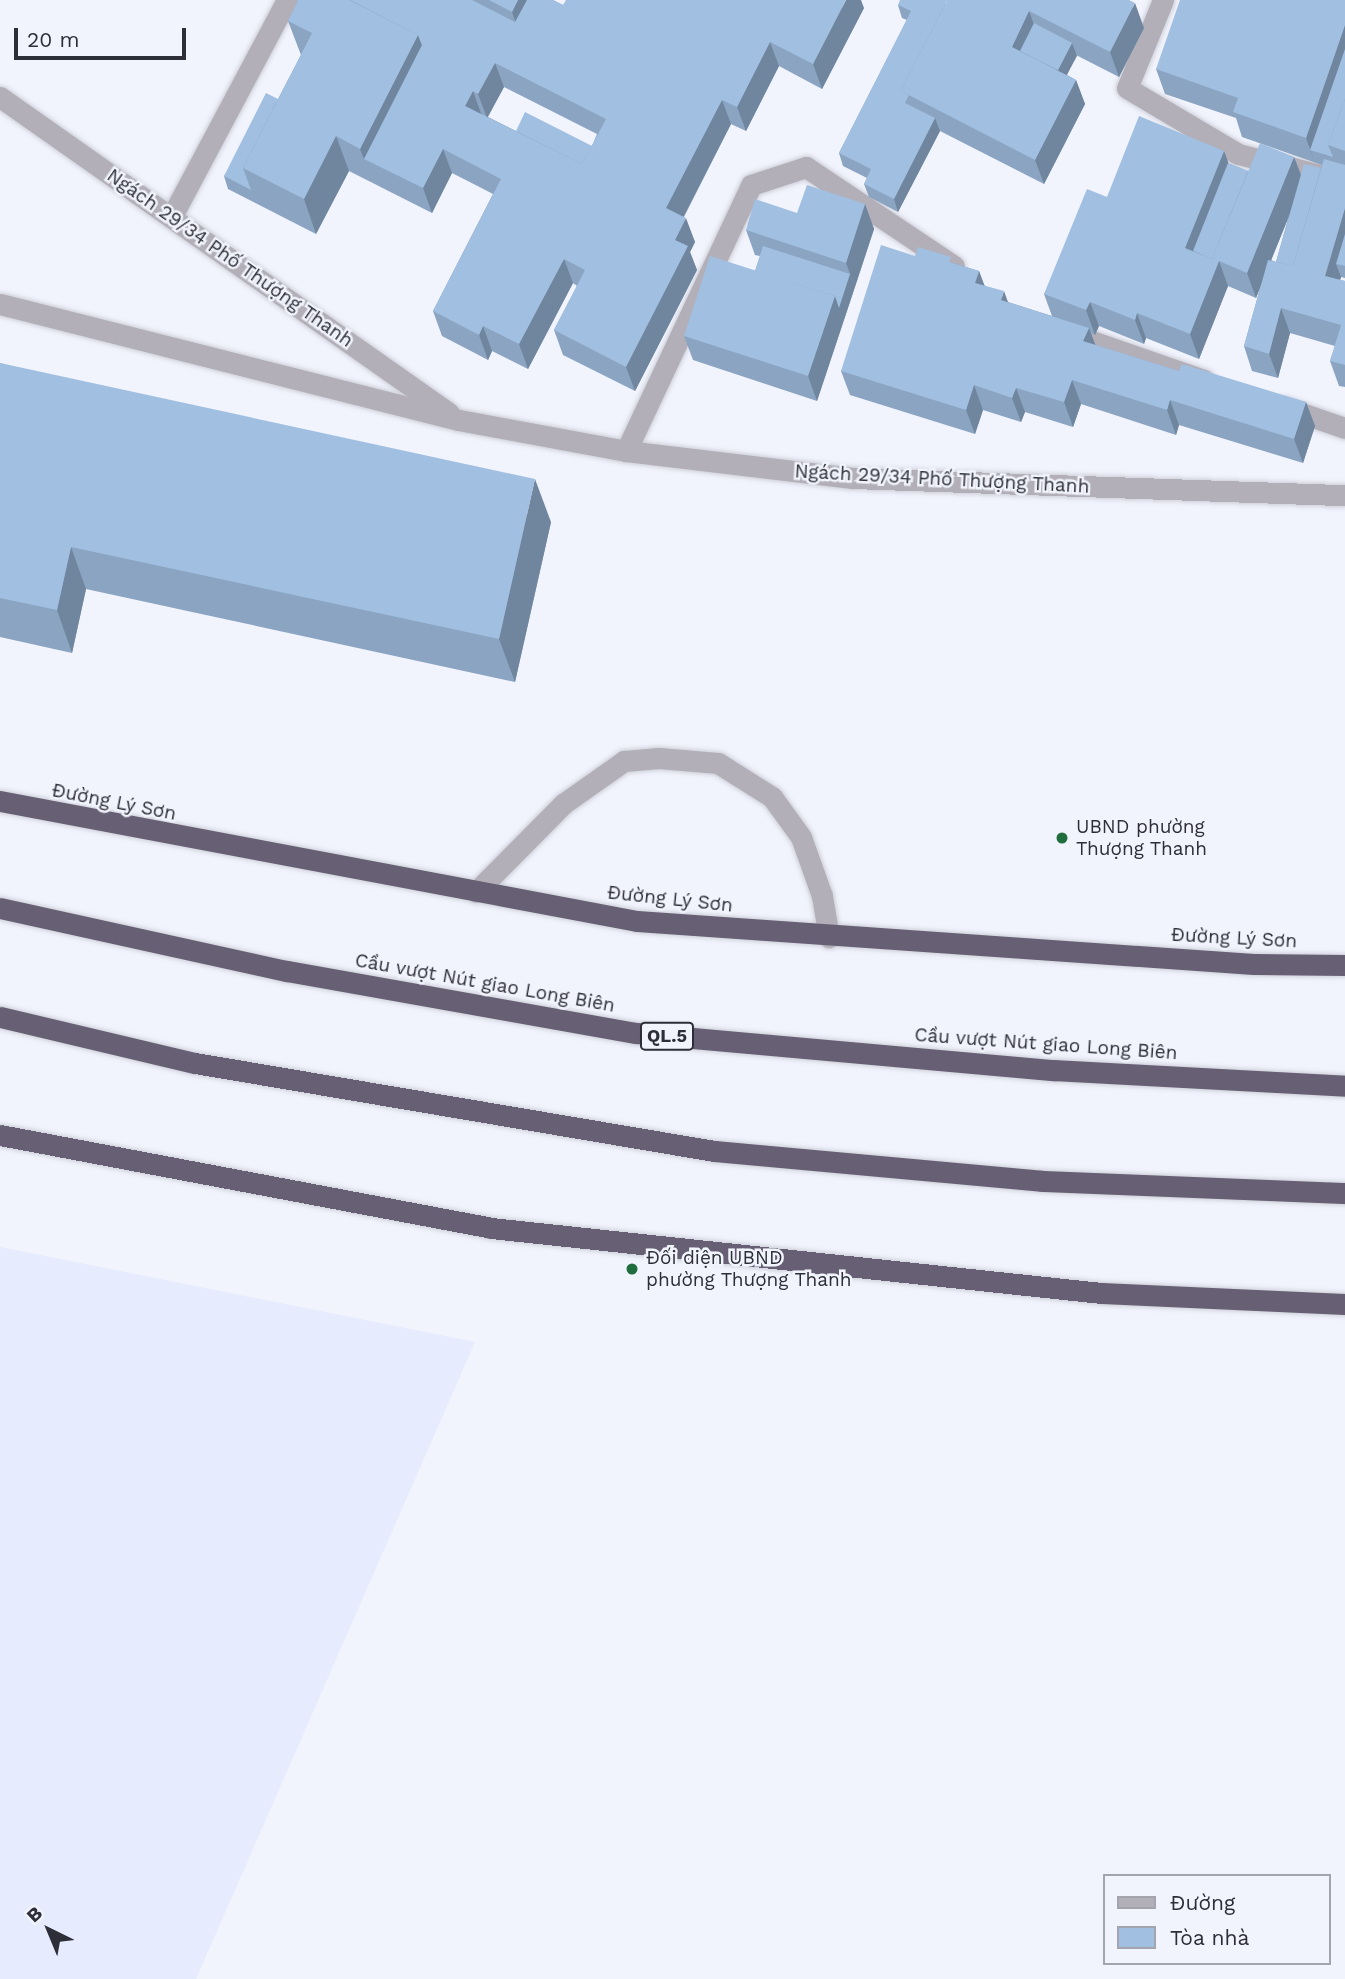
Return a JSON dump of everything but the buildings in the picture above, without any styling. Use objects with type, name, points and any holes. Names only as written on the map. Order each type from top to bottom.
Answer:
[{"type":"highway","name":"Đường Lý Sơn","points":[[0,801],[637,921],[829,937],[1254,964],[1345,965]]},
{"type":"highway","name":"Cầu vượt Nút giao Long Biên","points":[[0,908],[287,971],[636,1033],[1054,1070],[1345,1086]]},
{"type":"highway","points":[[0,1017],[195,1063],[715,1151],[1042,1181],[1345,1193]]},
{"type":"highway","points":[[0,1135],[491,1228],[1101,1293],[1345,1304]]},
{"type":"street","points":[[172,216],[288,0]]},
{"type":"street","points":[[1163,0],[1127,88],[1238,154],[1345,181]]},
{"type":"street","name":"Ngách 29/34 Phố Thượng Thanh","points":[[0,97],[460,420]]},
{"type":"street","points":[[626,451],[751,186],[806,167],[973,278]]},
{"type":"street","name":"Ngách 29/34 Phố Thượng Thanh","points":[[0,304],[460,420],[626,451],[852,478],[1345,495]]},
{"type":"street","points":[[1039,322],[1230,389]]},
{"type":"street","points":[[1269,402],[1345,428]]},
{"type":"street","points":[[476,892],[563,804],[624,761],[659,758],[718,763],[772,797],[801,837],[822,896],[829,937]]},
{"type":"shaded area","points":[[0,1247],[475,1342],[196,1979],[0,1979]]},
{"type":"place","name":"UBND phường Thượng Thanh","points":[[1062,838]]},
{"type":"place","name":"Đối diện UBND phường Thượng Thanh","points":[[632,1269]]}]
